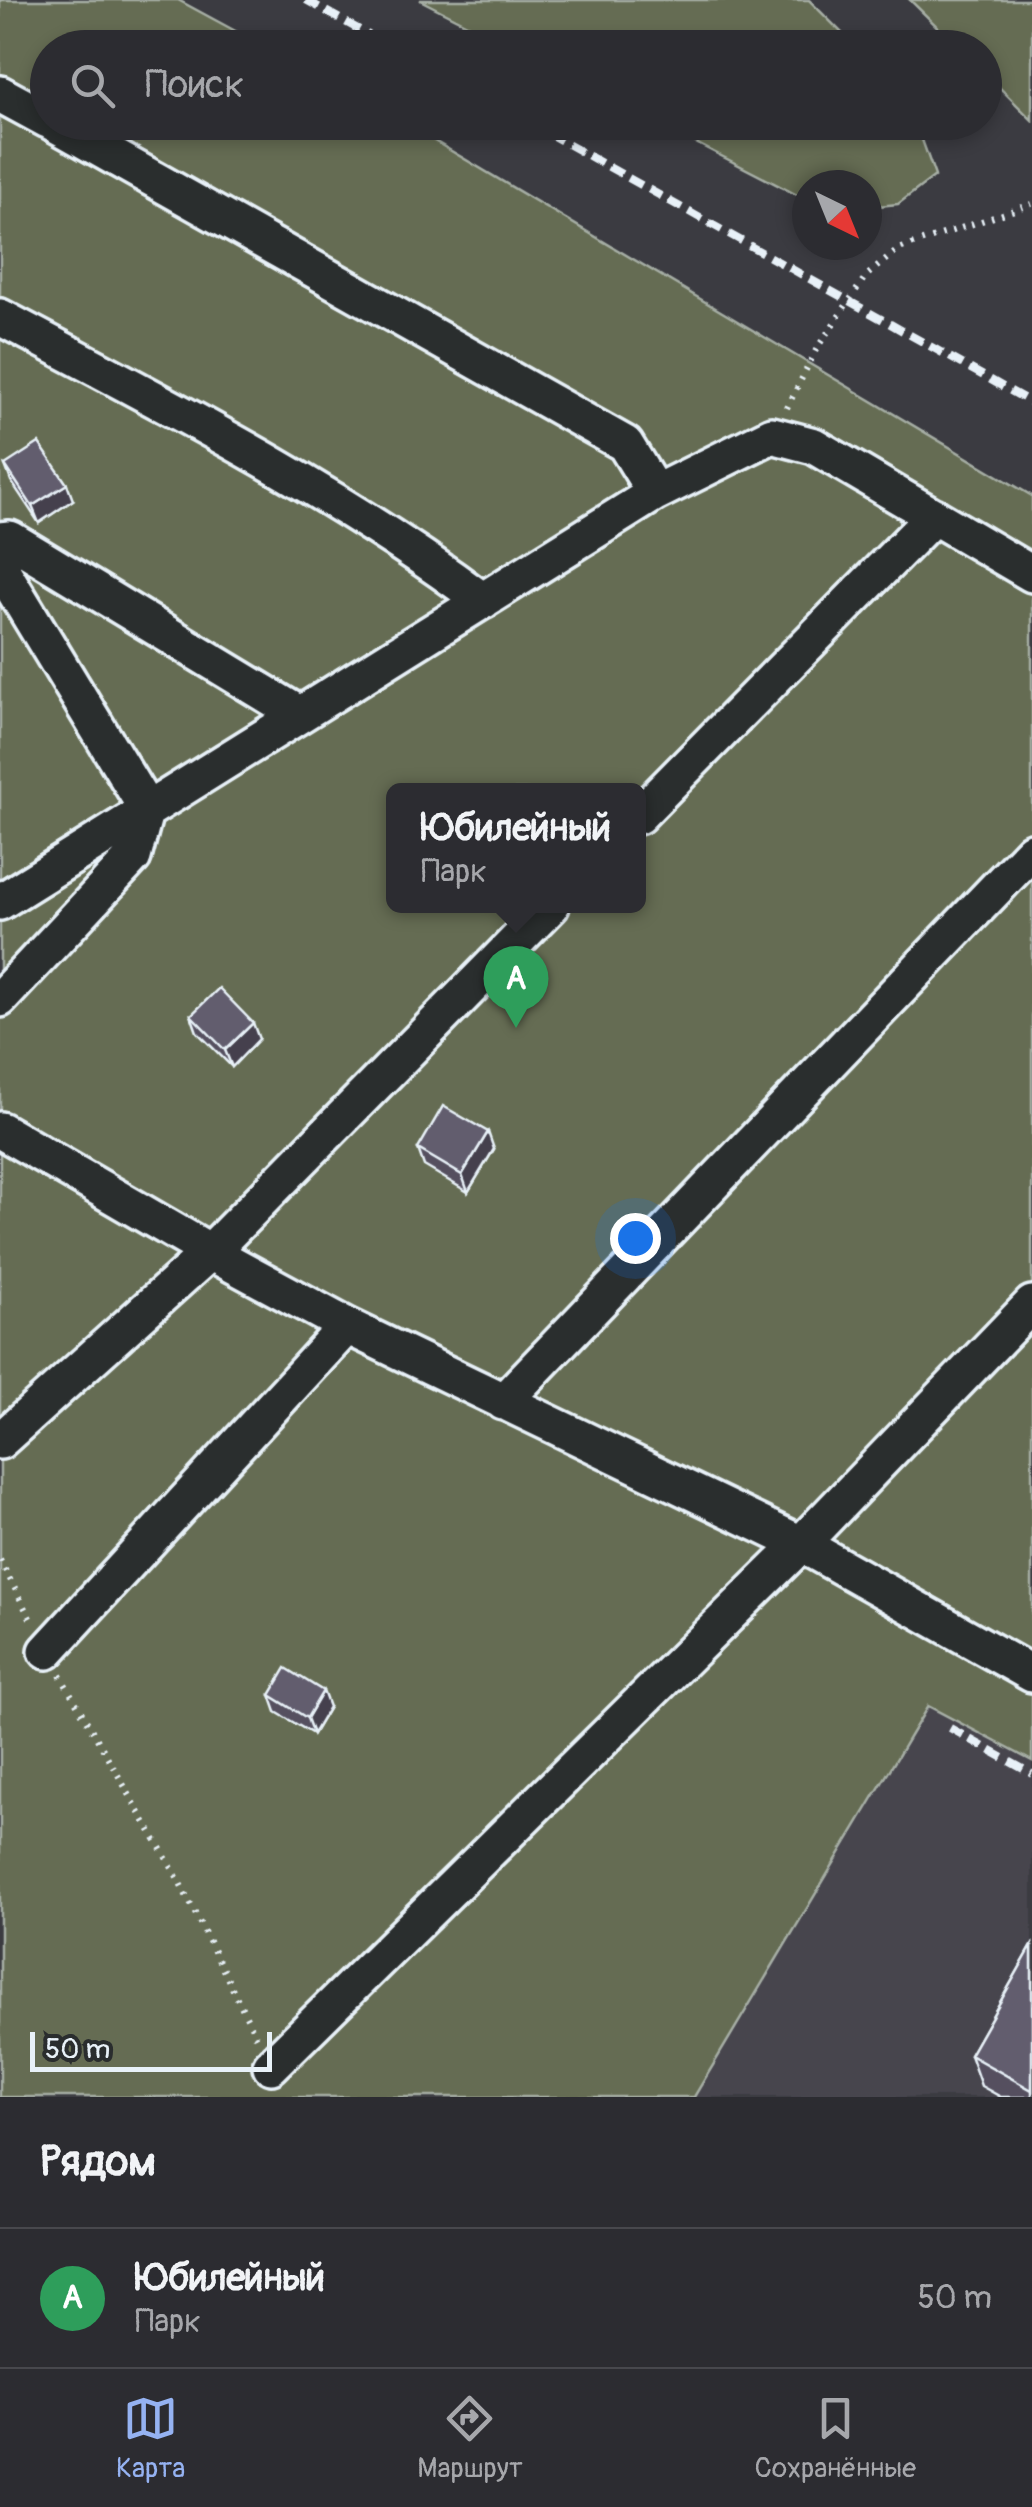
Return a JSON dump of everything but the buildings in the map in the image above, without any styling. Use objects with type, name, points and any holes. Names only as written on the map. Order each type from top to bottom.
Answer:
[{"type":"street","points":[[0,94],[30,110]]},
{"type":"street","points":[[84,140],[625,444],[655,494]]},
{"type":"street","points":[[0,317],[216,433],[421,555],[483,601]]},
{"type":"street","points":[[0,902],[655,494],[772,436],[814,446],[1032,574]]},
{"type":"street","points":[[646,808],[934,516]]},
{"type":"street","points":[[0,540],[10,539],[298,714]]},
{"type":"street","points":[[0,568],[146,808],[133,856],[0,999]]},
{"type":"street","points":[[503,1402],[1032,851]]},
{"type":"street","points":[[0,1441],[210,1252],[544,913]]},
{"type":"street","points":[[0,1130],[347,1326],[801,1544],[1032,1674]]},
{"type":"street","points":[[271,2066],[801,1544],[1032,1304]]},
{"type":"street","points":[[46,1651],[347,1326]]},
{"type":"path","points":[[772,436],[817,348],[866,276],[899,250],[1032,204]]},
{"type":"path","points":[[0,1560],[46,1651],[176,1875],[271,2066]]},
{"type":"shaded area","points":[[929,1706],[1032,1761],[1032,2097],[694,2097]]},
{"type":"green space","points":[[0,0],[178,0],[234,30],[30,30],[30,140],[433,140],[1032,496],[1032,1761],[928,1706],[694,2097],[0,2097]]},
{"type":"green space","points":[[420,0],[809,0],[839,30],[479,30]]},
{"type":"green space","points":[[910,0],[1032,0],[1032,120],[1002,90],[1002,30],[941,30]]},
{"type":"green space","points":[[690,140],[922,140],[935,176],[898,204],[882,206],[882,170],[792,170],[792,192]]},
{"type":"railway","points":[[306,0],[360,30]]},
{"type":"railway","points":[[560,140],[1032,403]]},
{"type":"railway","points":[[950,1728],[1032,1774]]},
{"type":"place","name":"Юбилейный","points":[[516,1028]]}]
